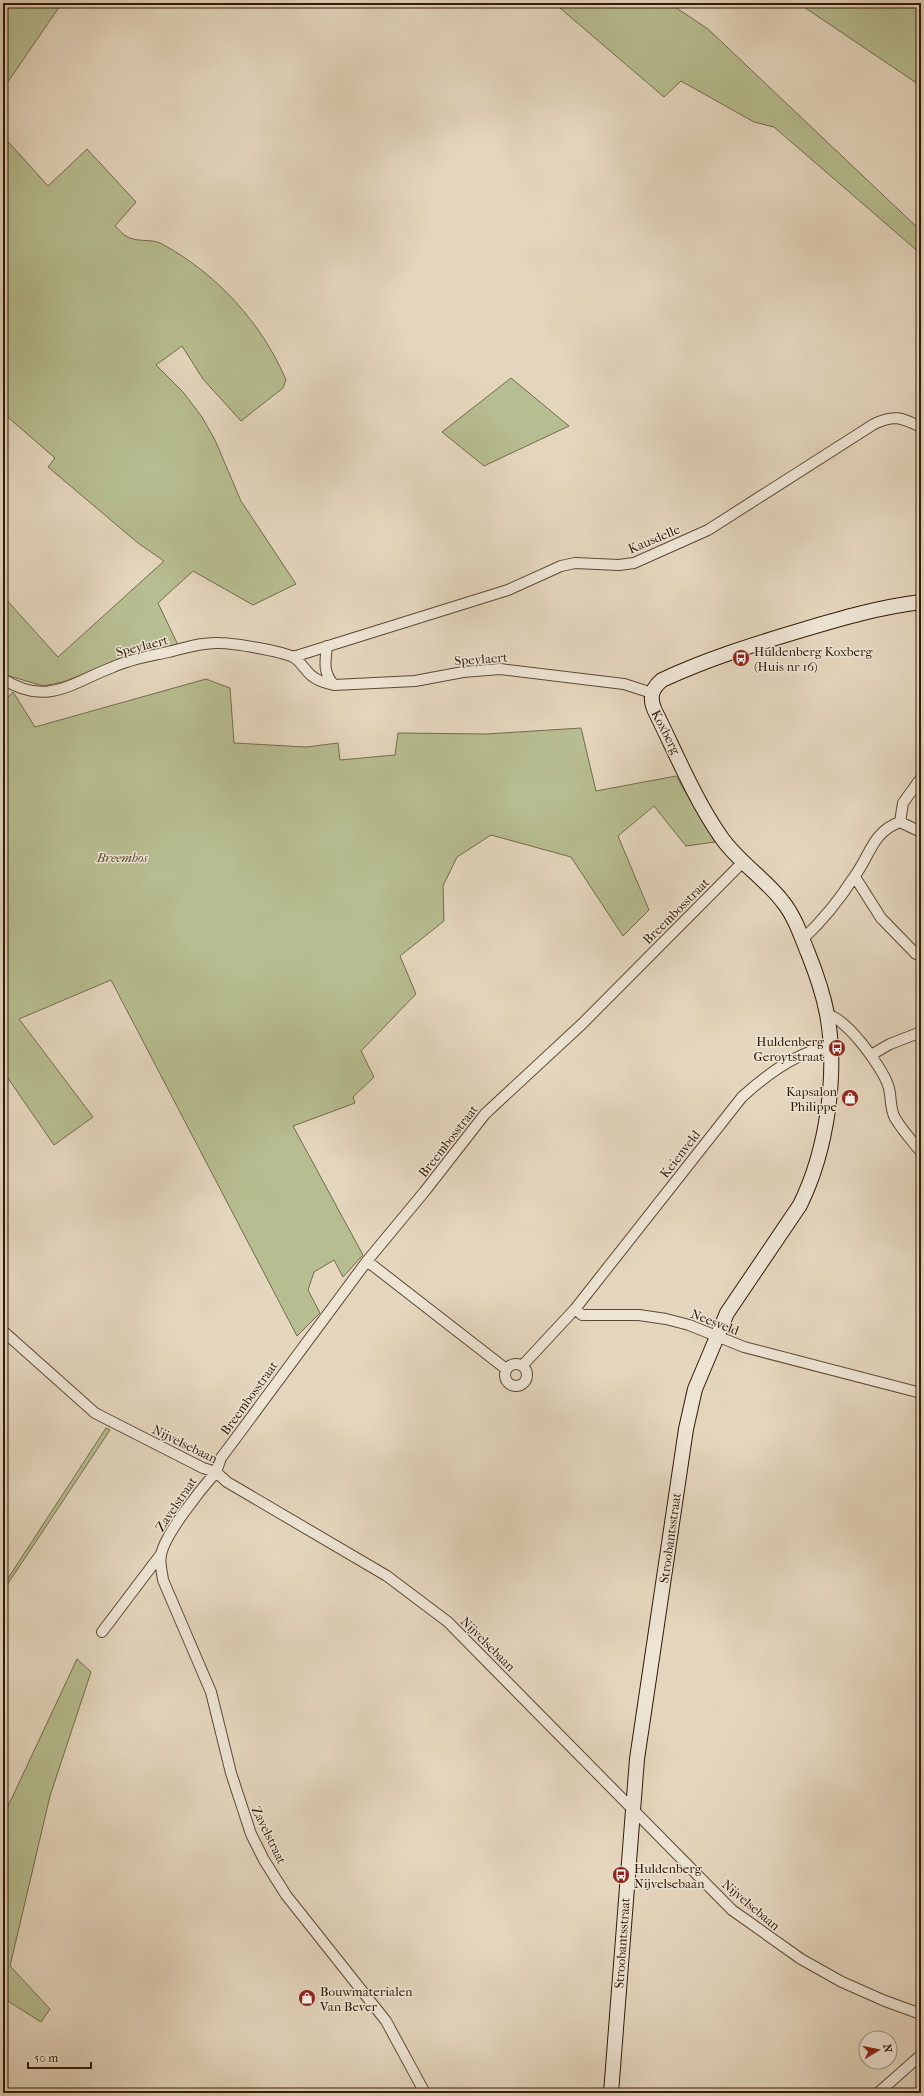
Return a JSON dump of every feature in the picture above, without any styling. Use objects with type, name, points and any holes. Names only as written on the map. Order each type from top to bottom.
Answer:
[{"type":"street","name":"Kausdelle","points":[[327,646],[508,590],[561,566],[575,563],[619,565],[634,563],[708,530],[874,424],[890,418],[900,418],[921,427]]},
{"type":"street","name":"Koxberg","points":[[827,1015],[817,974],[803,939],[784,903],[775,892],[730,851],[709,819],[652,705],[652,692],[656,685],[662,680],[730,652],[848,616],[895,605],[921,602]]},
{"type":"street","name":"Speylaert","points":[[3,679],[14,686],[30,692],[46,692],[65,689],[114,666],[206,643],[232,643],[293,657],[312,676],[322,682],[334,685],[415,681],[469,671],[500,669],[624,684],[652,692]]},
{"type":"street","points":[[293,657],[327,646],[325,670],[328,678],[334,685]]},
{"type":"street","points":[[900,822],[903,803],[921,778]]},
{"type":"street","points":[[803,939],[855,877],[875,840],[889,826],[900,822],[921,832]]},
{"type":"street","name":"Breembosstraat","points":[[216,1472],[221,1458],[367,1261],[425,1191],[484,1114],[582,1024],[742,863]]},
{"type":"street","points":[[855,877],[881,918],[916,954]]},
{"type":"street","points":[[827,1015],[838,1018],[871,1055],[883,1073],[889,1086],[892,1110],[895,1118],[921,1152]]},
{"type":"street","name":"Stroobantsstraat","points":[[611,2093],[637,1759],[686,1429],[695,1389],[716,1337],[740,1292],[800,1205],[808,1190],[817,1162],[826,1119],[832,1070],[827,1015]]},
{"type":"street","points":[[871,1055],[890,1044],[921,1032]]},
{"type":"street","name":"Keienveld","points":[[575,1309],[742,1097],[761,1079],[812,1050],[830,1047]]},
{"type":"street","points":[[367,1261],[506,1369]]},
{"type":"street","points":[[522,1366],[575,1309]]},
{"type":"street","name":"Neesveld","points":[[575,1309],[582,1315],[639,1315],[666,1319],[689,1325],[744,1347],[921,1393]]},
{"type":"street","name":"Nijvelsebaan","points":[[3,1332],[95,1413],[203,1468],[216,1472],[227,1482],[387,1576],[448,1622],[732,1910],[800,1960],[842,1982],[885,2001],[921,2014]]},
{"type":"street","points":[[516,1364],[522,1366],[526,1370],[527,1375],[525,1382],[515,1386],[506,1382],[504,1374],[506,1369],[516,1364]]},
{"type":"street","name":"Zavelstraat","points":[[102,1632],[161,1554],[184,1512],[216,1472]]},
{"type":"street","name":"Zavelstraat","points":[[161,1554],[160,1564],[163,1580],[211,1692],[233,1780],[251,1834],[264,1860],[286,1894],[386,2021],[425,2093]]},
{"type":"street","points":[[878,2093],[921,2055]]},
{"type":"green space","points":[[3,3],[62,3],[3,89]]},
{"type":"green space","points":[[554,3],[669,3],[708,29],[921,231],[921,254],[774,127],[754,122],[681,81],[664,97]]},
{"type":"green space","points":[[798,3],[921,3],[921,86]]},
{"type":"green space","points":[[3,136],[48,186],[87,149],[136,202],[115,226],[123,234],[130,238],[154,241],[162,244],[201,269],[219,285],[250,320],[264,339],[286,380],[283,388],[241,421],[203,379],[182,346],[156,365],[183,392],[202,417],[215,440],[241,501],[296,584],[253,605],[193,571],[158,603],[178,645],[132,655],[63,682],[43,686],[3,674],[3,596],[58,657],[164,561],[138,543],[48,467],[55,458],[3,413]]},
{"type":"green space","points":[[511,378],[569,426],[484,466],[442,432]]},
{"type":"green space","name":"Breembos","points":[[206,679],[230,688],[234,743],[306,747],[338,743],[340,760],[395,755],[398,733],[486,734],[581,728],[596,791],[676,776],[715,842],[686,846],[654,806],[618,836],[649,910],[623,936],[571,857],[491,835],[457,857],[443,886],[444,921],[400,956],[416,994],[361,1051],[374,1077],[353,1097],[355,1103],[293,1126],[363,1255],[343,1277],[334,1260],[314,1272],[308,1290],[320,1313],[297,1336],[111,980],[19,1019],[93,1117],[54,1145],[3,1071],[3,703],[13,692],[35,727]]},
{"type":"green space","points":[[106,1428],[110,1430],[3,1591],[3,1586]]},
{"type":"green space","points":[[77,1659],[91,1672],[50,1796],[10,1966],[50,2009],[41,2022],[3,1998],[3,1817]]},
{"type":"place","name":"Huldenberg Koxberg (Huis nr 16)","points":[[741,658]]},
{"type":"place","name":"Huldenberg Geroytstraat","points":[[837,1048]]},
{"type":"place","name":"Kapsalon Philippe","points":[[850,1098]]},
{"type":"place","name":"Huldenberg Nijvelsebaan","points":[[621,1875]]},
{"type":"place","name":"Bouwmaterialen Van Bever","points":[[307,1998]]}]
